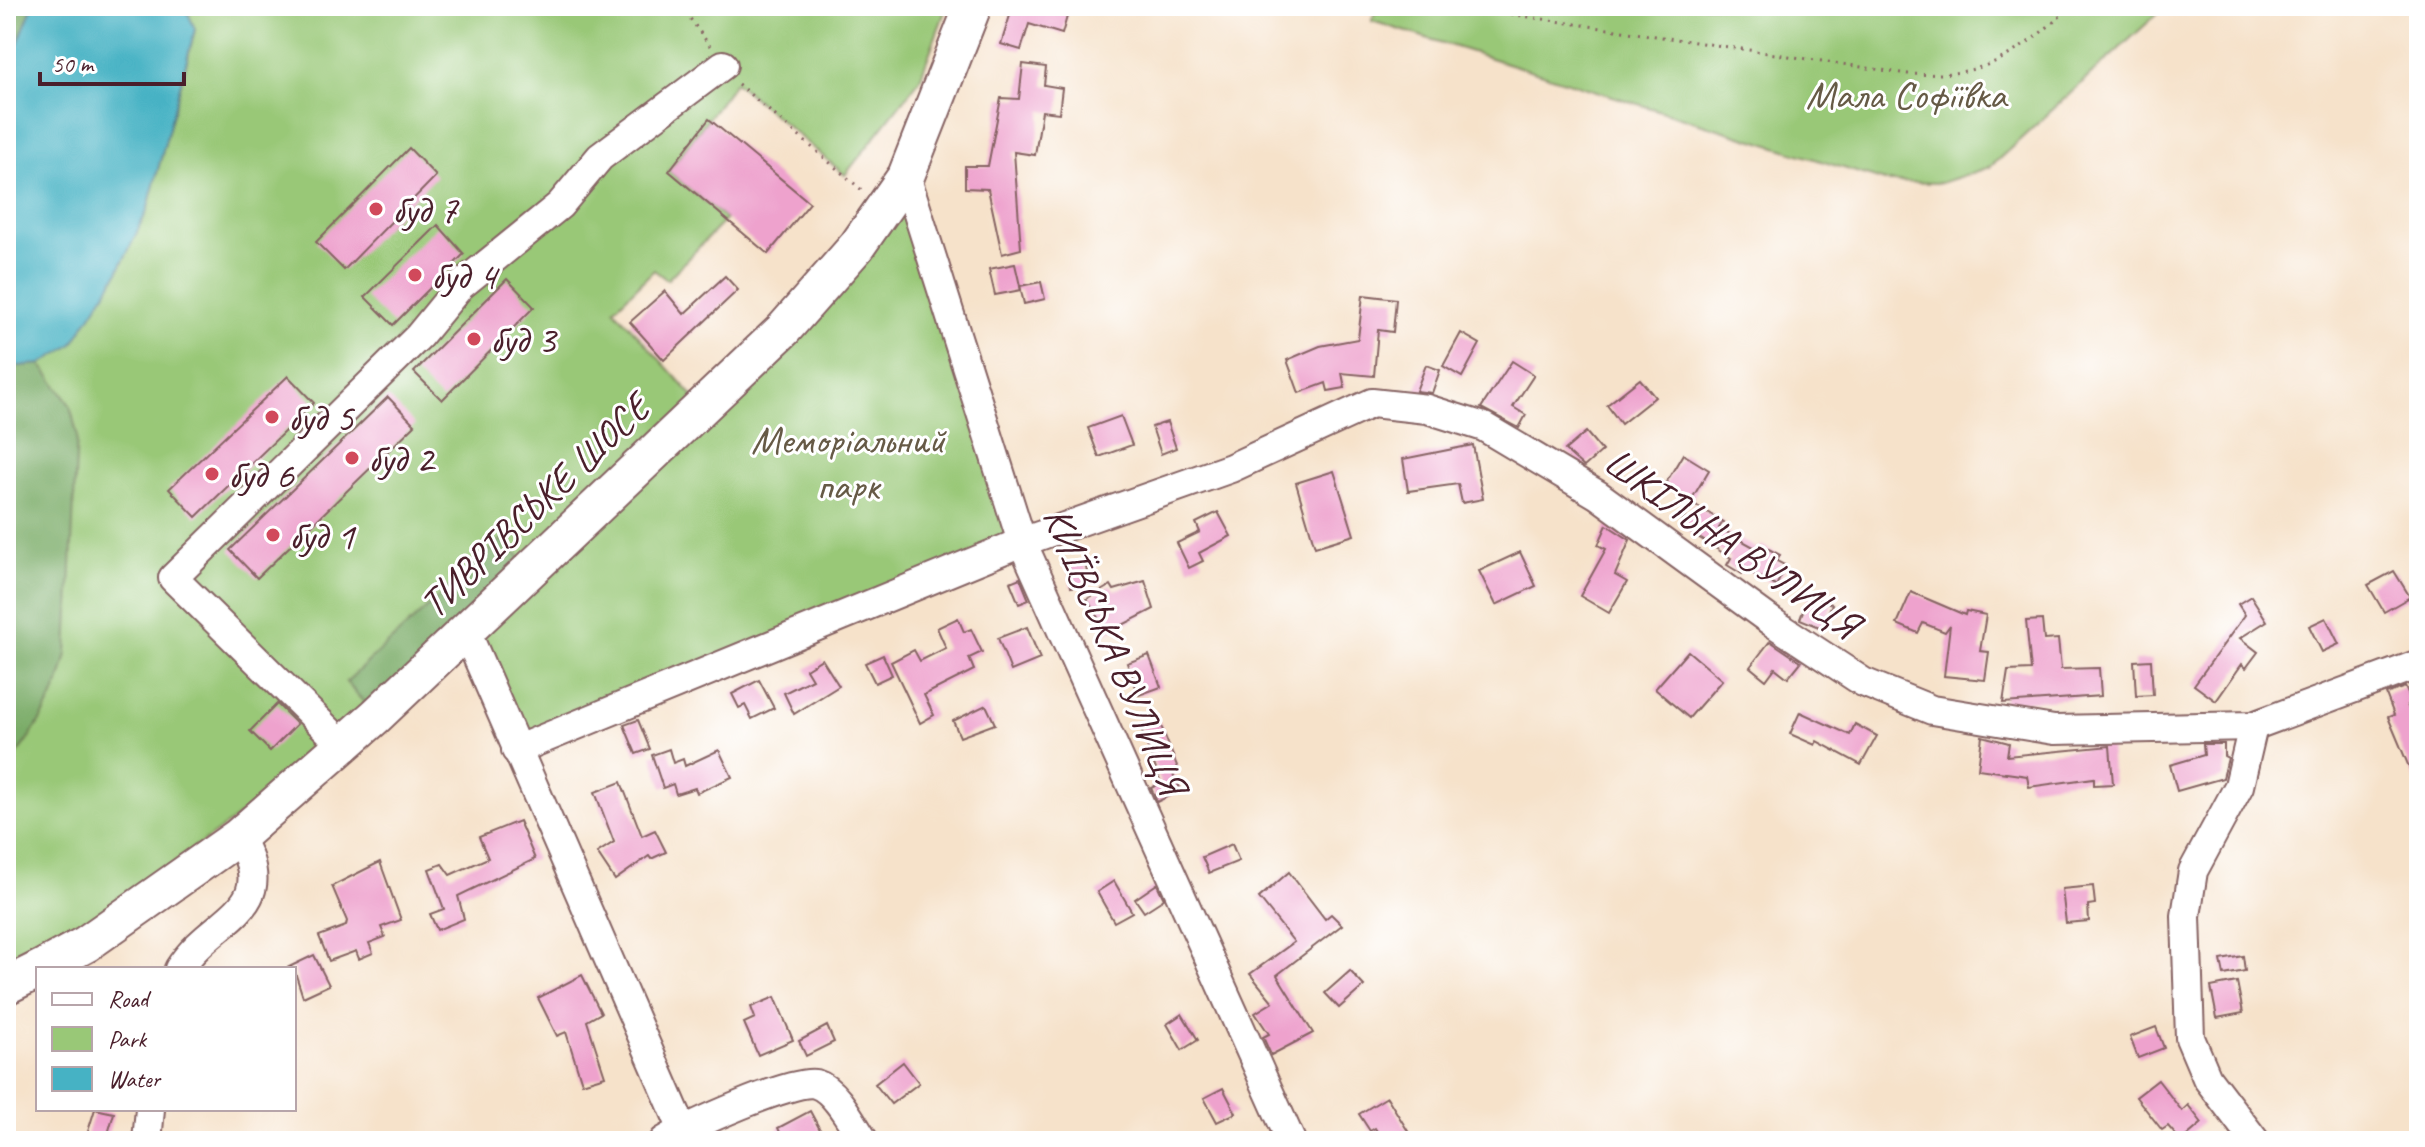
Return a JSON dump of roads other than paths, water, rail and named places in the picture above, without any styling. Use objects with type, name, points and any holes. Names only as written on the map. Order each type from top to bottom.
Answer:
[{"type":"main road","name":"ТИВРІВСЬКЕ ШОСЕ","points":[[44,967],[86,944],[238,837],[466,631],[783,330],[838,270],[906,176],[973,6]]},
{"type":"main road","name":"ТИВРІВСЬКЕ ШОСЕ","points":[[6,986],[36,971]]},
{"type":"street","points":[[343,745],[173,578],[419,336],[460,286],[560,205],[600,157],[723,65]]},
{"type":"street","name":"КИЇВСЬКА ВУЛИЦЯ","points":[[906,176],[1022,542],[1291,1141]]},
{"type":"street","name":"ШКІЛЬНА ВУЛИЦЯ","points":[[516,750],[1022,542],[1231,468],[1372,403],[1427,409],[1484,427],[1598,495],[1772,622],[1863,682],[1932,710],[2054,730],[2253,726],[2419,664]]},
{"type":"street","points":[[466,631],[674,1136],[793,1085],[816,1084],[832,1096],[864,1141]]},
{"type":"street","points":[[2253,726],[2239,786],[2193,871],[2186,916],[2187,1023],[2194,1051],[2207,1078],[2255,1141]]},
{"type":"street","points":[[180,967],[191,951],[247,901],[253,889],[256,874],[251,858],[238,837]]},
{"type":"street","points":[[147,1141],[150,1111]]},
{"type":"water","points":[[33,6],[185,6],[195,29],[147,211],[116,276],[72,345],[41,364],[6,367],[6,73]]},
{"type":"place","name":"буд 7","points":[[376,209]]},
{"type":"place","name":"буд 4","points":[[415,275]]},
{"type":"place","name":"буд 3","points":[[474,339]]},
{"type":"place","name":"буд 5","points":[[272,417]]},
{"type":"place","name":"буд 2","points":[[352,458]]},
{"type":"place","name":"буд 6","points":[[212,474]]},
{"type":"place","name":"буд 1","points":[[273,535]]},
{"type":"park label","name":"Мала Софіївка","points":[[1906,94]]},
{"type":"park label","name":"Меморіальний парк","points":[[848,462]]}]
